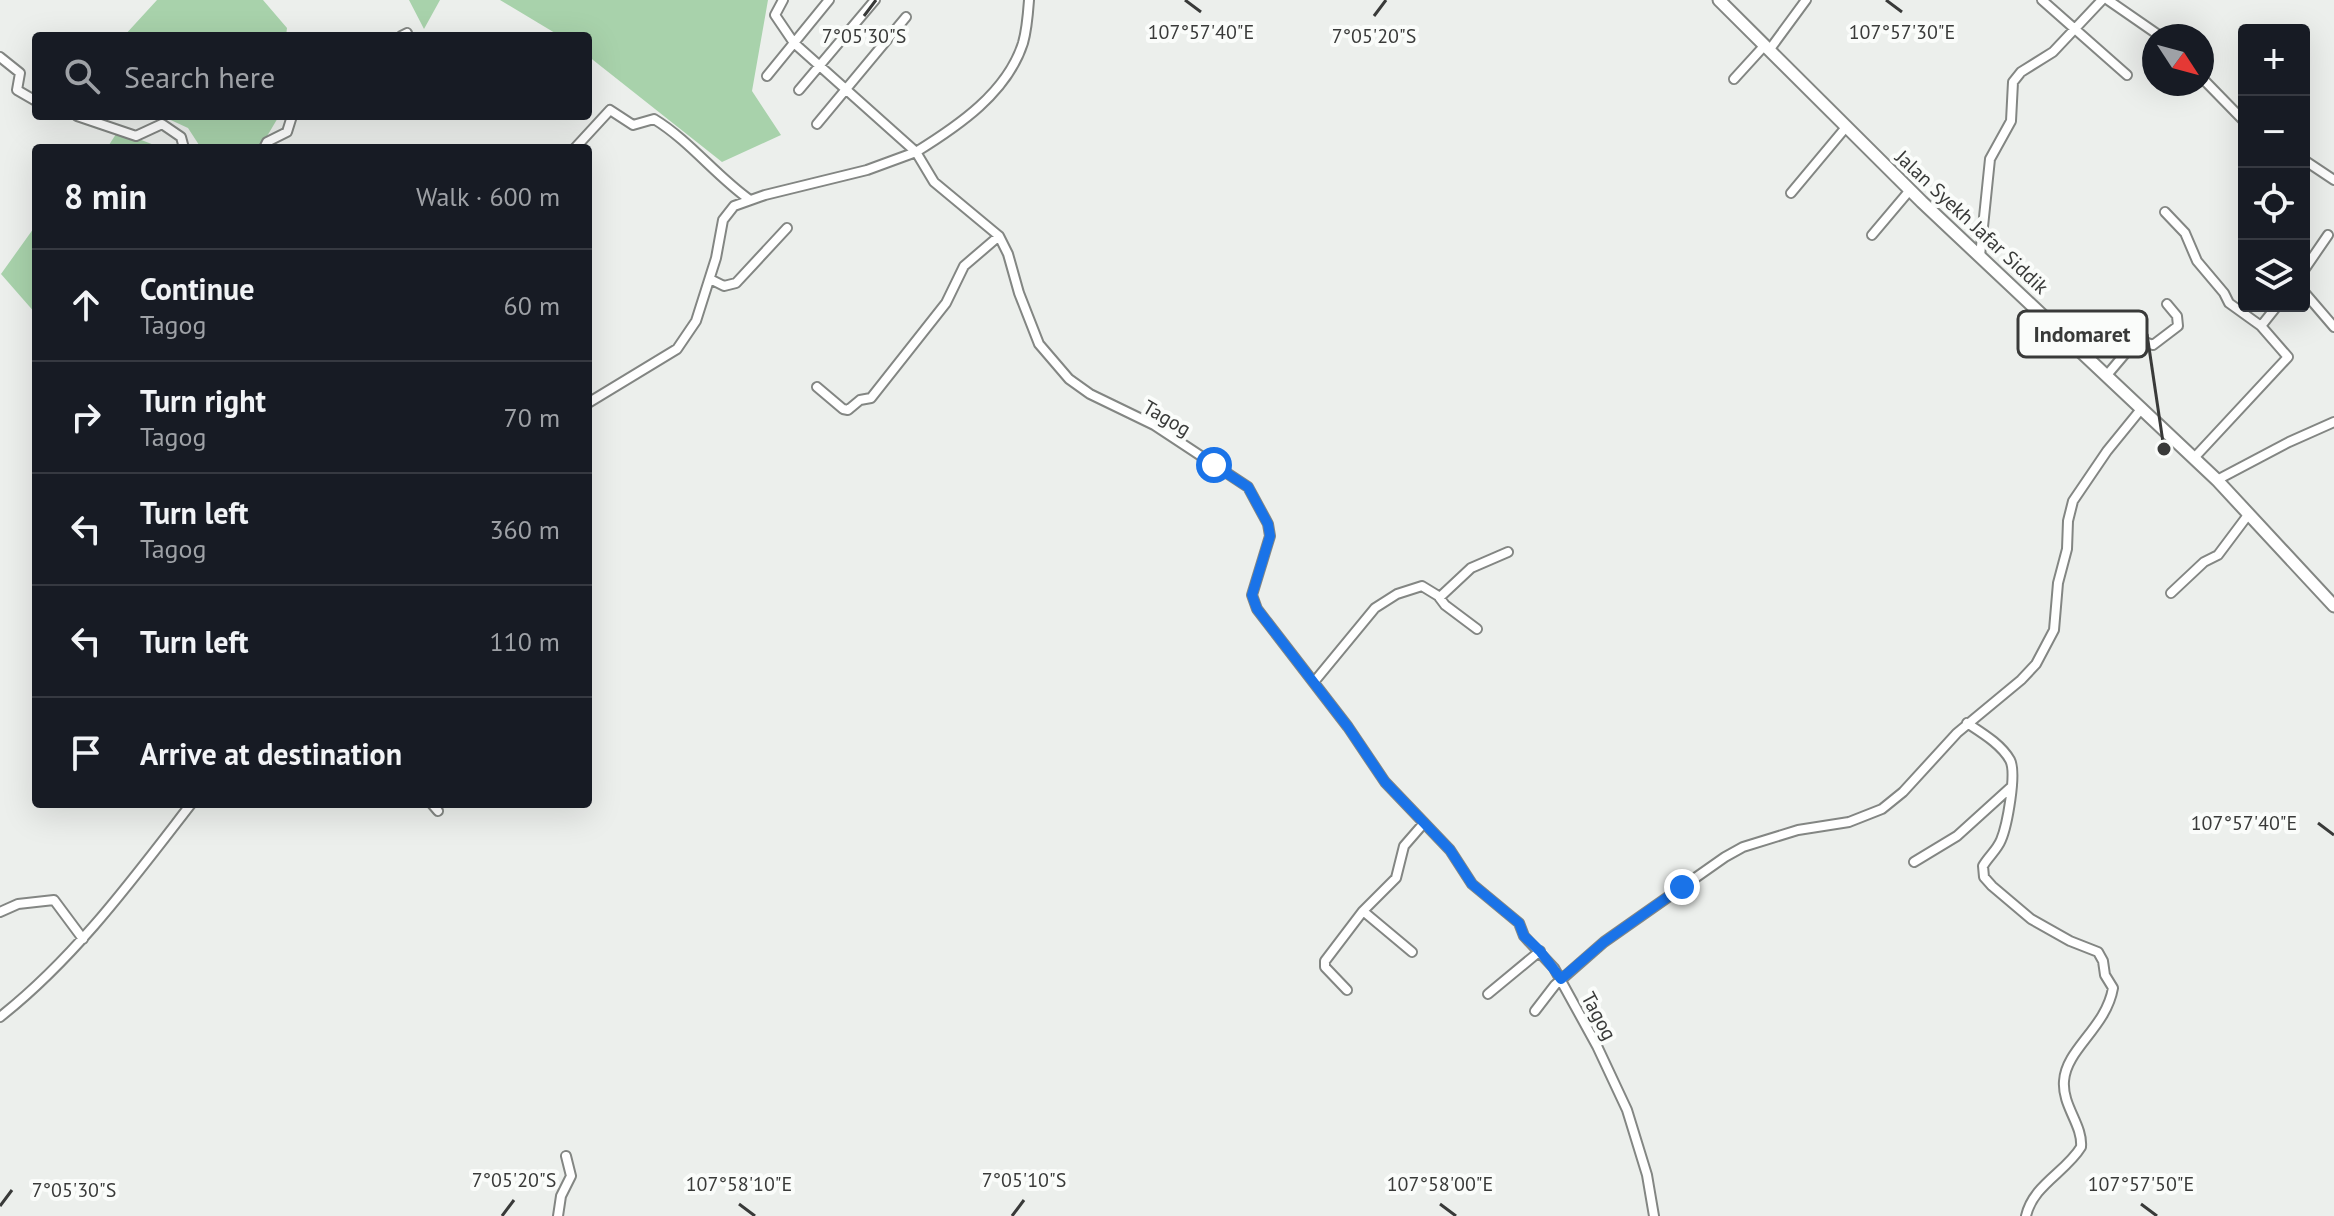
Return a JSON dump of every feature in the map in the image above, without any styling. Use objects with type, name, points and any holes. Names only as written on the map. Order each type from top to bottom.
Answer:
[{"type":"main road","name":"Jalan Syekh Jafar Siddik","points":[[1719,0],[1910,190],[2217,480],[2332,599]]},
{"type":"street","points":[[783,0],[775,15],[794,43],[916,152],[934,182],[999,236],[964,266],[946,303],[871,398],[860,400],[848,410],[843,409],[817,387]]},
{"type":"street","points":[[767,76],[829,0]]},
{"type":"street","points":[[799,90],[875,0]]},
{"type":"street","points":[[592,401],[677,349],[696,321],[710,279],[723,220],[734,206],[867,170],[916,152],[962,121],[1003,81],[1022,46],[1029,0]]},
{"type":"street","points":[[1734,79],[1768,47],[1806,0]]},
{"type":"street","points":[[2042,0],[2127,75]]},
{"type":"street","points":[[1980,256],[1990,159],[2011,121],[2013,82],[2021,72],[2053,52],[2105,0],[2142,24]]},
{"type":"street","points":[[817,124],[906,17]]},
{"type":"street","points":[[0,57],[20,73],[17,90],[32,99]]},
{"type":"street","points":[[2214,90],[2238,115]]},
{"type":"street","points":[[579,144],[610,110],[633,125],[654,119],[705,160],[728,185],[750,200]]},
{"type":"street","points":[[89,120],[136,136],[162,124],[181,137],[183,144]]},
{"type":"street","points":[[266,144],[287,132],[291,120]]},
{"type":"street","points":[[1791,193],[1847,126]]},
{"type":"street","points":[[2310,164],[2334,180]]},
{"type":"street","points":[[1872,235],[1910,190]]},
{"type":"street","points":[[2165,212],[2185,233],[2197,261],[2229,303],[2261,326],[2288,357],[2194,458]]},
{"type":"street","points":[[710,279],[724,286],[736,283],[787,228]]},
{"type":"street","points":[[2310,261],[2328,235]]},
{"type":"street","name":"Tagog","points":[[999,236],[1039,344],[1069,379],[1090,394],[1154,425],[1248,487],[1268,524],[1270,536],[1252,595],[1260,613],[1385,782],[1450,850],[1472,884],[1519,923],[1524,936],[1561,979],[1627,1110],[1647,1175],[1654,1216]]},
{"type":"street","points":[[2310,299],[2334,327]]},
{"type":"street","points":[[2107,375],[2135,342],[2153,345],[2178,326],[2180,320],[2167,304]]},
{"type":"street","points":[[2261,326],[2272,312]]},
{"type":"street","points":[[1535,1011],[1561,979],[1604,942],[1743,847],[1798,830],[1849,822],[1882,809],[1903,792],[1967,723],[2021,680],[2048,644],[2056,619],[2058,583],[2067,549],[2068,521],[2073,501],[2107,451],[2142,408]]},
{"type":"street","points":[[2217,480],[2334,422]]},
{"type":"street","points":[[2171,593],[2204,562],[2218,555],[2248,515]]},
{"type":"street","points":[[1439,597],[1471,568],[1508,552]]},
{"type":"street","points":[[1314,682],[1375,608],[1383,601],[1422,586],[1477,629]]},
{"type":"street","points":[[1967,723],[2004,751],[2012,767],[2000,842],[1983,866],[1984,877],[2031,919],[2062,937],[2098,952],[2113,988],[2099,1024],[2074,1054],[2063,1082],[2068,1108],[2081,1138],[2081,1147],[2043,1186],[2028,1206],[2026,1216]]},
{"type":"street","points":[[1914,862],[1957,836],[2011,788]]},
{"type":"street","points":[[0,1017],[21,1001],[83,939],[188,808]]},
{"type":"street","points":[[1347,990],[1325,964],[1363,911],[1396,878],[1404,846],[1424,823]]},
{"type":"street","points":[[0,912],[18,904],[54,900],[83,939]]},
{"type":"street","points":[[1363,911],[1412,952]]},
{"type":"street","points":[[1488,994],[1540,951]]},
{"type":"street","points":[[558,1216],[561,1196],[571,1176],[566,1156]]},
{"type":"green space","points":[[157,0],[263,0],[287,28],[286,32],[128,32]]},
{"type":"green space","points":[[409,0],[440,0],[424,29]]},
{"type":"green space","points":[[500,0],[768,0],[752,91],[781,135],[722,162],[592,59],[592,32],[553,32]]},
{"type":"green space","points":[[171,120],[277,120],[262,144],[198,144],[188,128]]},
{"type":"green space","points":[[118,131],[152,144],[110,144]]},
{"type":"green space","points":[[32,231],[32,309],[1,274]]},
{"type":"place","name":"Indomaret","points":[[2164,449]]},
{"type":"route","points":[[1214,465],[1248,487],[1268,524],[1270,536],[1252,595],[1257,609],[1348,727],[1385,782],[1450,850],[1472,884],[1519,923],[1524,936],[1561,979],[1604,942],[1682,887]]}]
